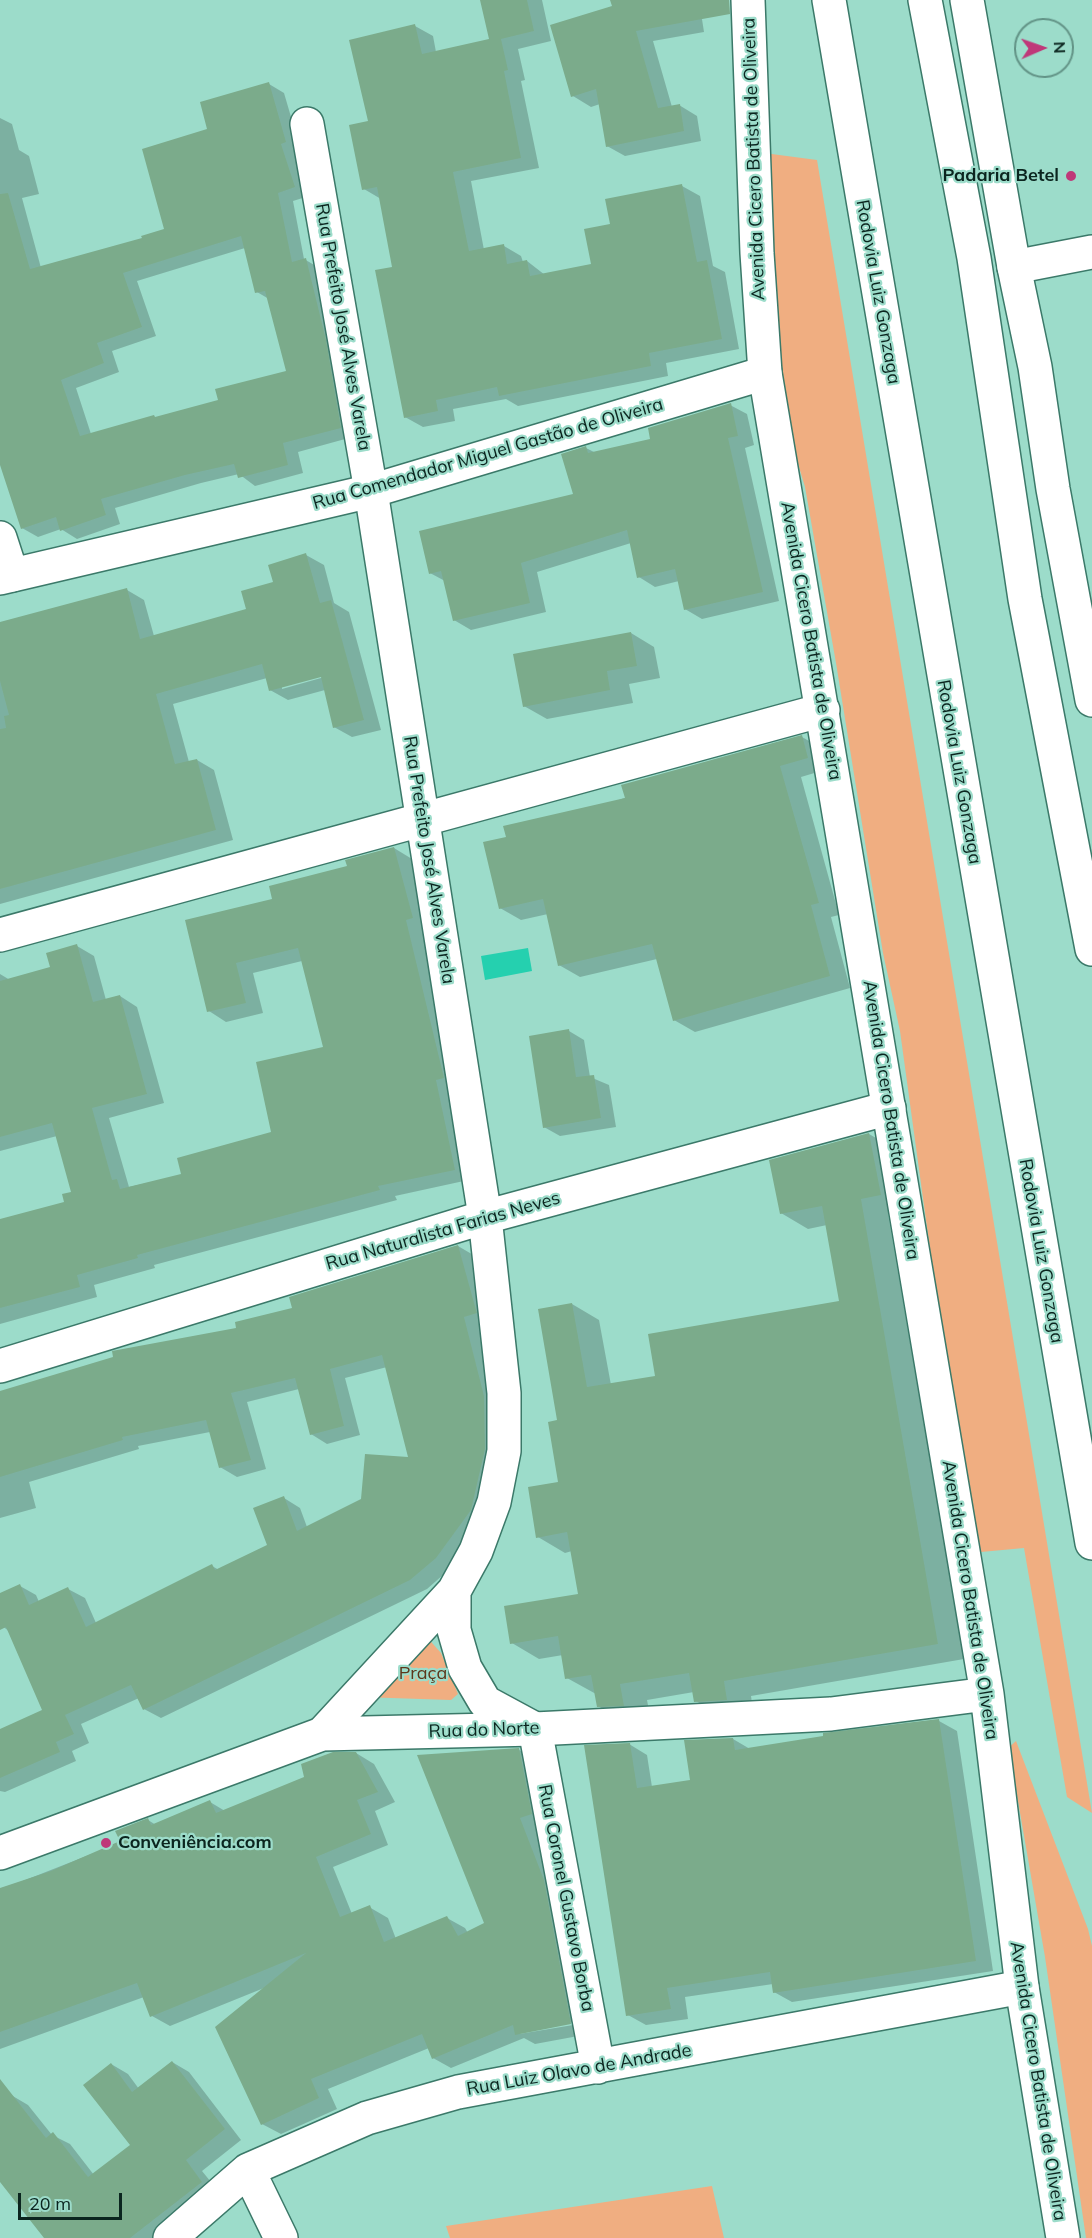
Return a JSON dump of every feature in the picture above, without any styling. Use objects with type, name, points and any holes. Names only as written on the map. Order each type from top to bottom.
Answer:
[{"type":"main road","name":"Avenida Cicero Batista de Oliveira","points":[[748,0],[757,253],[765,373],[987,1694],[1022,1987],[1062,2238]]},
{"type":"main road","name":"Rodovia Luiz Gonzaga","points":[[829,0],[1092,1543]]},
{"type":"main road","points":[[925,0],[974,258],[1025,599],[1092,949]]},
{"type":"main road","points":[[968,0],[1014,267],[1035,367],[1053,489],[1086,629],[1092,700]]},
{"type":"main road","name":"Rua Prefeito José Alves Varela","points":[[307,124],[371,491],[423,818],[484,1217],[504,1394],[504,1450],[495,1502],[476,1551],[454,1591],[322,1734]]},
{"type":"main road","points":[[1014,267],[1092,252]]},
{"type":"main road","name":"Rua Comendador Miguel Gastão de Oliveira","points":[[6,577],[371,491],[765,373]]},
{"type":"main road","points":[[0,538],[6,577]]},
{"type":"main road","points":[[0,935],[823,710]]},
{"type":"main road","name":"Rua Naturalista Farias Neves","points":[[0,1366],[484,1217],[889,1108]]},
{"type":"main road","name":"Rua Prefeito José Alves Varela","points":[[454,1591],[454,1630],[470,1676],[485,1702],[535,1729]]},
{"type":"main road","name":"Rua do Norte","points":[[0,1853],[322,1734],[535,1729],[831,1714],[987,1694]]},
{"type":"main road","name":"Rua Coronel Gustavo Borba","points":[[535,1729],[598,2067]]},
{"type":"main road","name":"Rua Luiz Olavo de Andrade","points":[[170,2238],[248,2170],[367,2118],[458,2092],[1022,1987]]},
{"type":"main road","points":[[248,2170],[281,2238]]},
{"type":"green space","points":[[749,151],[817,160],[1092,1813],[1067,1797],[1024,1548],[981,1552],[952,1409],[900,1031],[883,953],[805,487],[773,380]]},
{"type":"green space","name":"Praça","points":[[425,1635],[441,1653],[458,1694],[451,1700],[361,1697]]},
{"type":"green space","points":[[1016,1741],[1088,1929],[1092,1946],[1092,2238],[1086,2238],[1045,1957],[1007,1749]]},
{"type":"green space","points":[[712,2186],[724,2238],[450,2238],[446,2226]]},
{"type":"shaded area","points":[[528,948],[532,971],[485,980],[481,956]]},
{"type":"building","points":[[480,0],[527,0],[534,31],[501,39],[508,70],[504,71],[521,158],[453,172],[469,251],[504,244],[507,264],[527,260],[530,276],[591,264],[584,229],[610,224],[605,199],[682,184],[697,262],[707,260],[722,339],[649,353],[651,366],[499,396],[497,387],[436,400],[438,411],[404,418],[375,270],[392,267],[377,187],[362,190],[349,125],[368,121],[349,40],[415,24],[422,54],[489,39]]},
{"type":"building","points":[[610,0],[729,0],[730,14],[636,31],[658,108],[680,104],[684,131],[606,147],[596,89],[571,97],[550,25],[612,6]]},
{"type":"building","points":[[269,82],[286,142],[281,144],[295,187],[278,193],[292,262],[306,258],[326,340],[341,428],[283,443],[288,465],[238,478],[234,464],[185,475],[101,499],[106,515],[60,531],[56,517],[21,529],[0,465],[0,194],[8,193],[30,269],[142,238],[141,236],[164,229],[142,149],[207,129],[200,102]],"holes":[[[241,236],[255,293],[265,291],[286,371],[215,389],[218,400],[80,436],[61,380],[104,363],[97,343],[142,327],[123,273]]]},
{"type":"building","points":[[731,403],[738,436],[728,438],[763,592],[684,610],[675,569],[637,578],[627,530],[521,563],[530,603],[453,621],[441,571],[429,574],[419,531],[573,494],[561,454],[586,446],[588,453],[650,439],[648,428]]},
{"type":"building","points":[[306,553],[320,603],[331,600],[364,720],[333,728],[321,677],[269,691],[262,664],[156,694],[175,764],[197,759],[216,830],[0,889],[0,729],[6,728],[4,716],[9,715],[0,681],[0,622],[127,588],[140,639],[246,609],[241,591],[273,582],[268,565]]},
{"type":"building","points":[[631,632],[637,666],[607,671],[610,690],[523,707],[513,654]]},
{"type":"building","points":[[802,735],[808,758],[780,766],[819,903],[811,905],[830,976],[673,1021],[652,944],[558,966],[543,899],[499,909],[483,842],[506,837],[503,826],[625,798],[621,785]]},
{"type":"building","points":[[394,847],[413,918],[406,920],[444,1078],[436,1080],[455,1170],[378,1186],[380,1190],[137,1255],[138,1258],[77,1275],[80,1287],[0,1308],[0,1219],[64,1202],[62,1194],[71,1192],[52,1123],[0,1137],[0,981],[50,967],[46,953],[77,944],[93,1002],[120,995],[147,1094],[92,1108],[112,1180],[117,1179],[120,1189],[181,1174],[177,1158],[271,1132],[256,1062],[323,1047],[298,948],[236,963],[246,1003],[207,1012],[185,920],[272,899],[269,886],[347,866],[345,860]]},
{"type":"building","points":[[569,1029],[576,1077],[594,1075],[601,1118],[543,1128],[529,1036]]},
{"type":"building","points":[[869,1133],[881,1195],[861,1199],[938,1644],[724,1681],[727,1700],[694,1702],[689,1673],[620,1684],[624,1706],[597,1707],[591,1675],[565,1679],[558,1636],[510,1644],[504,1606],[578,1594],[567,1532],[536,1538],[528,1487],[558,1482],[548,1422],[557,1420],[538,1309],[572,1303],[587,1387],[655,1376],[648,1334],[839,1301],[822,1206],[780,1214],[769,1160]]},
{"type":"building","points":[[458,1245],[477,1313],[464,1317],[484,1396],[485,1449],[471,1510],[436,1558],[410,1580],[143,1710],[131,1685],[65,1715],[74,1734],[56,1742],[60,1752],[0,1778],[0,1729],[42,1710],[6,1627],[0,1630],[0,1593],[20,1584],[29,1605],[68,1587],[86,1627],[212,1564],[215,1570],[267,1545],[253,1508],[284,1496],[297,1531],[361,1499],[365,1454],[408,1457],[382,1355],[330,1369],[344,1426],[310,1435],[295,1378],[231,1393],[251,1460],[219,1468],[206,1420],[122,1437],[123,1440],[0,1477],[0,1391],[113,1357],[112,1351],[236,1328],[235,1322],[292,1308],[289,1297]]},
{"type":"building","points":[[939,1719],[976,1961],[773,1993],[770,1972],[667,1988],[671,2009],[626,2016],[584,1745],[630,1743],[637,1788],[690,1780],[684,1740],[733,1738],[735,1750],[823,1736],[823,1733]]},
{"type":"building","points":[[519,1748],[532,1814],[520,1818],[544,1880],[571,2024],[515,2035],[513,2025],[432,2059],[422,2034],[311,2079],[319,2098],[261,2125],[215,2027],[306,1953],[150,2017],[137,1983],[0,2032],[0,1888],[51,1871],[120,1841],[115,1831],[148,1818],[151,1825],[210,1800],[216,1813],[304,1777],[301,1764],[333,1752],[356,1752],[378,1792],[357,1800],[371,1834],[316,1857],[340,1917],[370,1905],[384,1942],[447,1916],[458,1936],[484,1923],[417,1755]]},
{"type":"building","points":[[172,2061],[225,2129],[186,2160],[202,2182],[130,2238],[44,2238],[0,2182],[0,2079],[46,2138],[53,2132],[88,2177],[130,2145],[83,2085],[111,2063],[132,2092]]},
{"type":"place","name":"Padaria Betel","points":[[1071,176]]},
{"type":"place","name":"Conveniência.com","points":[[106,1843]]}]
